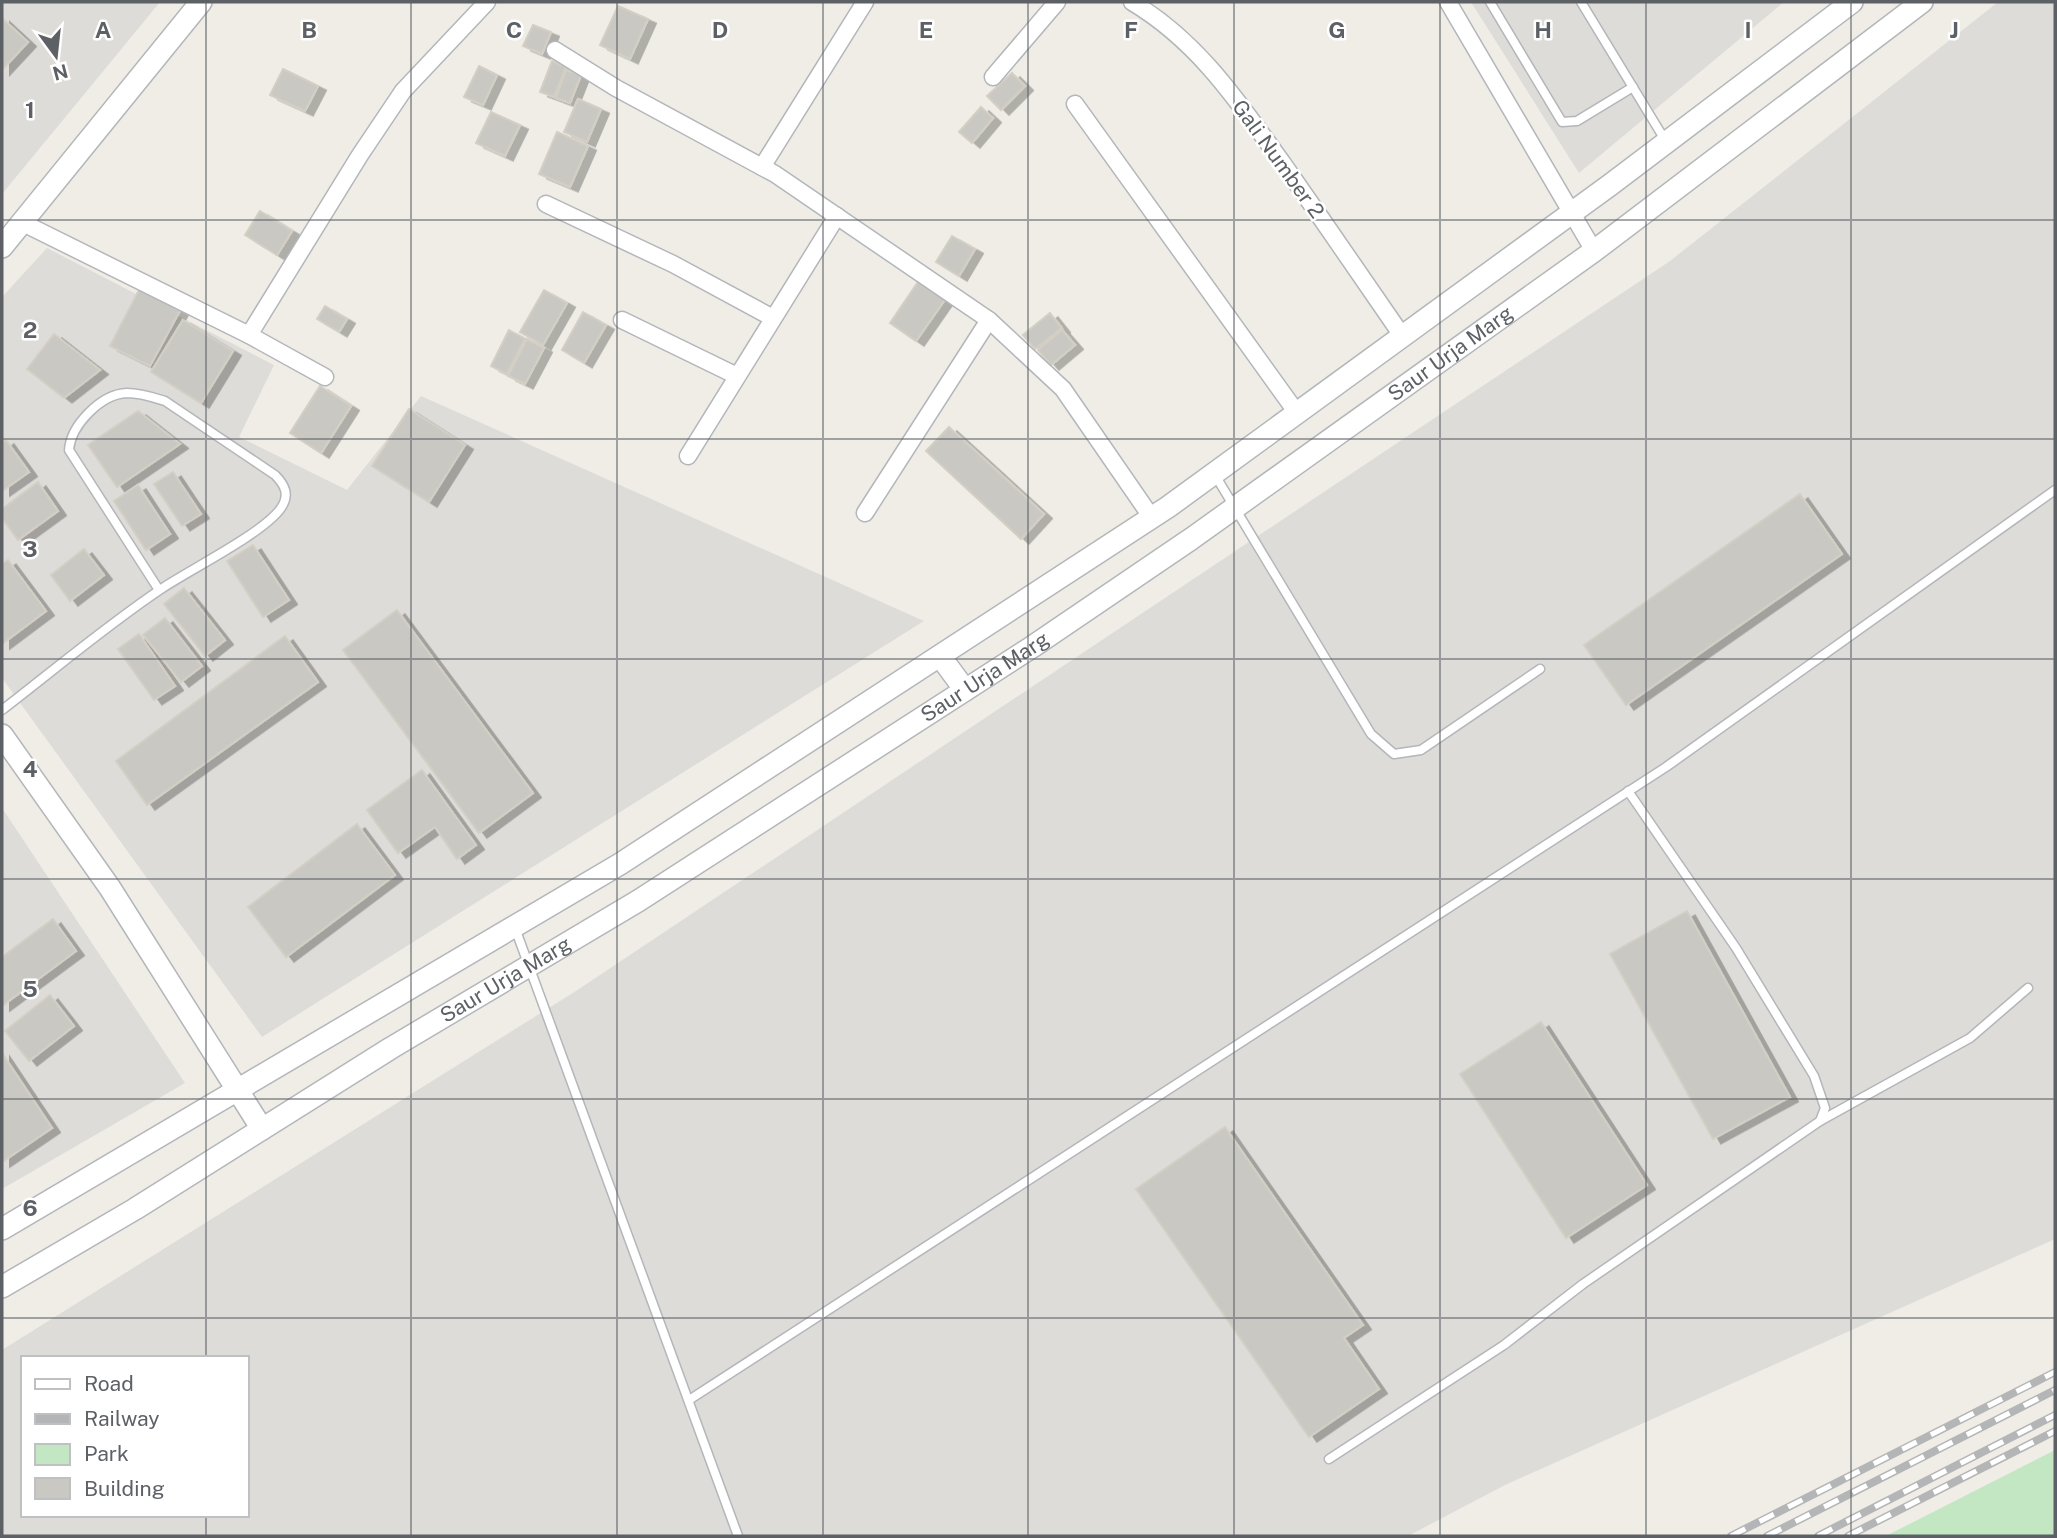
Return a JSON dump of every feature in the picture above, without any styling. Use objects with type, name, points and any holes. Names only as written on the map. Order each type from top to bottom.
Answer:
[{"type":"street","points":[[2,247],[201,2]]},
{"type":"street","points":[[249,335],[360,155],[403,91],[479,6],[487,2]]},
{"type":"street","points":[[762,167],[865,2]]},
{"type":"street","points":[[993,77],[1057,2]]},
{"type":"street","name":"Gali Number 2","points":[[1132,2],[1171,27],[1194,47],[1237,100],[1403,337]]},
{"type":"street","points":[[1448,2],[1594,251]]},
{"type":"street","name":"Saur Urja Marg","points":[[2,1229],[620,864],[1152,518],[1573,212],[1852,2]]},
{"type":"street","name":"Saur Urja Marg","points":[[2,1287],[135,1209],[638,901],[965,690],[1237,506],[1594,251],[1922,2]]},
{"type":"street","points":[[555,50],[616,88],[762,167],[989,320],[1063,389],[1152,518]]},
{"type":"street","points":[[1075,104],[1297,413]]},
{"type":"street","points":[[546,204],[673,264],[773,318]]},
{"type":"street","points":[[688,456],[836,216]]},
{"type":"street","points":[[23,223],[249,335],[325,377]]},
{"type":"street","points":[[622,320],[737,376]]},
{"type":"street","points":[[865,513],[989,320]]},
{"type":"street","points":[[940,656],[965,690]]},
{"type":"street","points":[[2,735],[110,888],[262,1129]]},
{"type":"lane","points":[[1490,2],[1562,121],[1577,121],[1633,87]]},
{"type":"lane","points":[[1581,2],[1667,142]]},
{"type":"lane","points":[[2,710],[159,590],[265,523],[281,508],[286,497],[285,485],[275,475],[165,401],[145,394],[124,393],[97,406],[76,425],[69,450],[159,590]]},
{"type":"lane","points":[[1214,474],[1237,506],[1371,734],[1394,754],[1421,750],[1540,669]]},
{"type":"lane","points":[[689,1400],[1628,791],[1960,561],[2055,490]]},
{"type":"lane","points":[[1628,791],[1736,948],[1814,1076],[1825,1108],[1820,1121]]},
{"type":"lane","points":[[515,926],[738,1536]]},
{"type":"lane","points":[[1329,1459],[1504,1345],[1583,1284],[1820,1121],[1970,1038],[2028,988]]},
{"type":"shaded area","points":[[2,2],[160,2],[2,194]]},
{"type":"shaded area","points":[[1471,2],[1784,2],[1579,173]]},
{"type":"shaded area","points":[[1998,2],[2055,2],[2055,1239],[1505,1485],[1408,1536],[2,1536],[2,1350],[576,991],[1670,261]]},
{"type":"shaded area","points":[[47,248],[274,365],[239,437],[347,490],[421,396],[924,621],[262,1037],[2,678],[2,297]]},
{"type":"shaded area","points":[[2,808],[185,1083],[2,1189]]},
{"type":"green space","points":[[2055,1450],[2055,1536],[1886,1536]]},
{"type":"building","points":[[618,6],[648,19],[630,59],[600,45]]},
{"type":"building","points":[[2,18],[28,42],[2,70]]},
{"type":"building","points":[[533,25],[551,32],[542,54],[523,46]]},
{"type":"building","points":[[552,61],[566,67],[554,97],[540,92]]},
{"type":"building","points":[[479,66],[497,75],[483,105],[464,97]]},
{"type":"building","points":[[283,69],[318,86],[305,111],[270,95]]},
{"type":"building","points":[[566,70],[581,75],[570,103],[556,98]]},
{"type":"building","points":[[1012,73],[1025,86],[1001,110],[987,96]]},
{"type":"building","points":[[578,99],[601,109],[587,142],[564,132]]},
{"type":"building","points":[[981,107],[993,118],[972,143],[959,132]]},
{"type":"building","points":[[491,112],[520,125],[505,156],[476,143]]},
{"type":"building","points":[[557,132],[588,146],[570,187],[539,174]]},
{"type":"building","points":[[260,211],[292,231],[277,255],[245,235]]},
{"type":"building","points":[[952,236],[975,249],[959,276],[936,262]]},
{"type":"building","points":[[920,279],[946,298],[916,341],[890,323]]},
{"type":"building","points":[[141,286],[182,307],[150,366],[110,346]]},
{"type":"building","points":[[544,290],[567,303],[543,345],[520,332]]},
{"type":"building","points":[[325,306],[347,319],[339,332],[317,319]]},
{"type":"building","points":[[583,312],[606,325],[584,363],[562,350]]},
{"type":"building","points":[[1050,313],[1062,328],[1035,349],[1023,335]]},
{"type":"building","points":[[183,320],[233,351],[201,403],[151,372]]},
{"type":"building","points":[[509,330],[525,339],[507,374],[491,366]]},
{"type":"building","points":[[1062,330],[1075,345],[1051,365],[1038,350]]},
{"type":"building","points":[[54,334],[100,370],[64,398],[27,369]]},
{"type":"building","points":[[527,339],[544,348],[525,384],[508,376]]},
{"type":"building","points":[[320,386],[351,406],[321,453],[290,433]]},
{"type":"building","points":[[409,409],[465,445],[429,502],[372,466]]},
{"type":"building","points":[[138,411],[180,444],[117,487],[88,445]]},
{"type":"building","points":[[949,427],[1044,514],[1021,539],[926,451]]},
{"type":"building","points":[[6,440],[29,472],[2,491],[2,443]]},
{"type":"building","points":[[173,472],[201,514],[182,526],[154,484]]},
{"type":"building","points":[[38,482],[58,511],[18,540],[2,518],[2,509]]},
{"type":"building","points":[[138,485],[170,534],[146,550],[114,501]]},
{"type":"building","points":[[1800,494],[1842,554],[1626,705],[1584,645]]},
{"type":"building","points":[[253,545],[289,600],[263,617],[227,561]]},
{"type":"building","points":[[84,549],[104,575],[70,601],[51,575]]},
{"type":"building","points":[[8,560],[46,611],[2,644],[2,564]]},
{"type":"building","points":[[184,588],[225,640],[205,656],[164,604]]},
{"type":"building","points":[[397,610],[533,793],[479,833],[343,650]]},
{"type":"building","points":[[165,618],[202,666],[181,682],[143,635]]},
{"type":"building","points":[[139,634],[175,686],[154,700],[118,649]]},
{"type":"building","points":[[285,636],[318,682],[147,805],[116,761]]},
{"type":"building","points":[[422,770],[476,845],[457,859],[435,827],[398,853],[367,810]]},
{"type":"building","points":[[357,824],[395,875],[286,957],[248,907]]},
{"type":"building","points":[[1687,911],[1790,1097],[1713,1139],[1610,954]]},
{"type":"building","points":[[53,919],[76,951],[2,1006],[2,957]]},
{"type":"building","points":[[50,995],[74,1026],[29,1061],[5,1031]]},
{"type":"building","points":[[1541,1022],[1647,1185],[1566,1238],[1460,1074]]},
{"type":"building","points":[[2,1053],[52,1128],[2,1162]]},
{"type":"building","points":[[1225,1127],[1363,1325],[1344,1338],[1379,1389],[1309,1437],[1136,1189]]},
{"type":"railway","points":[[1731,1536],[2055,1372]]},
{"type":"railway","points":[[1767,1536],[2055,1390]]},
{"type":"railway","points":[[1818,1536],[2055,1415]]},
{"type":"railway","points":[[1848,1536],[2055,1431]]}]
